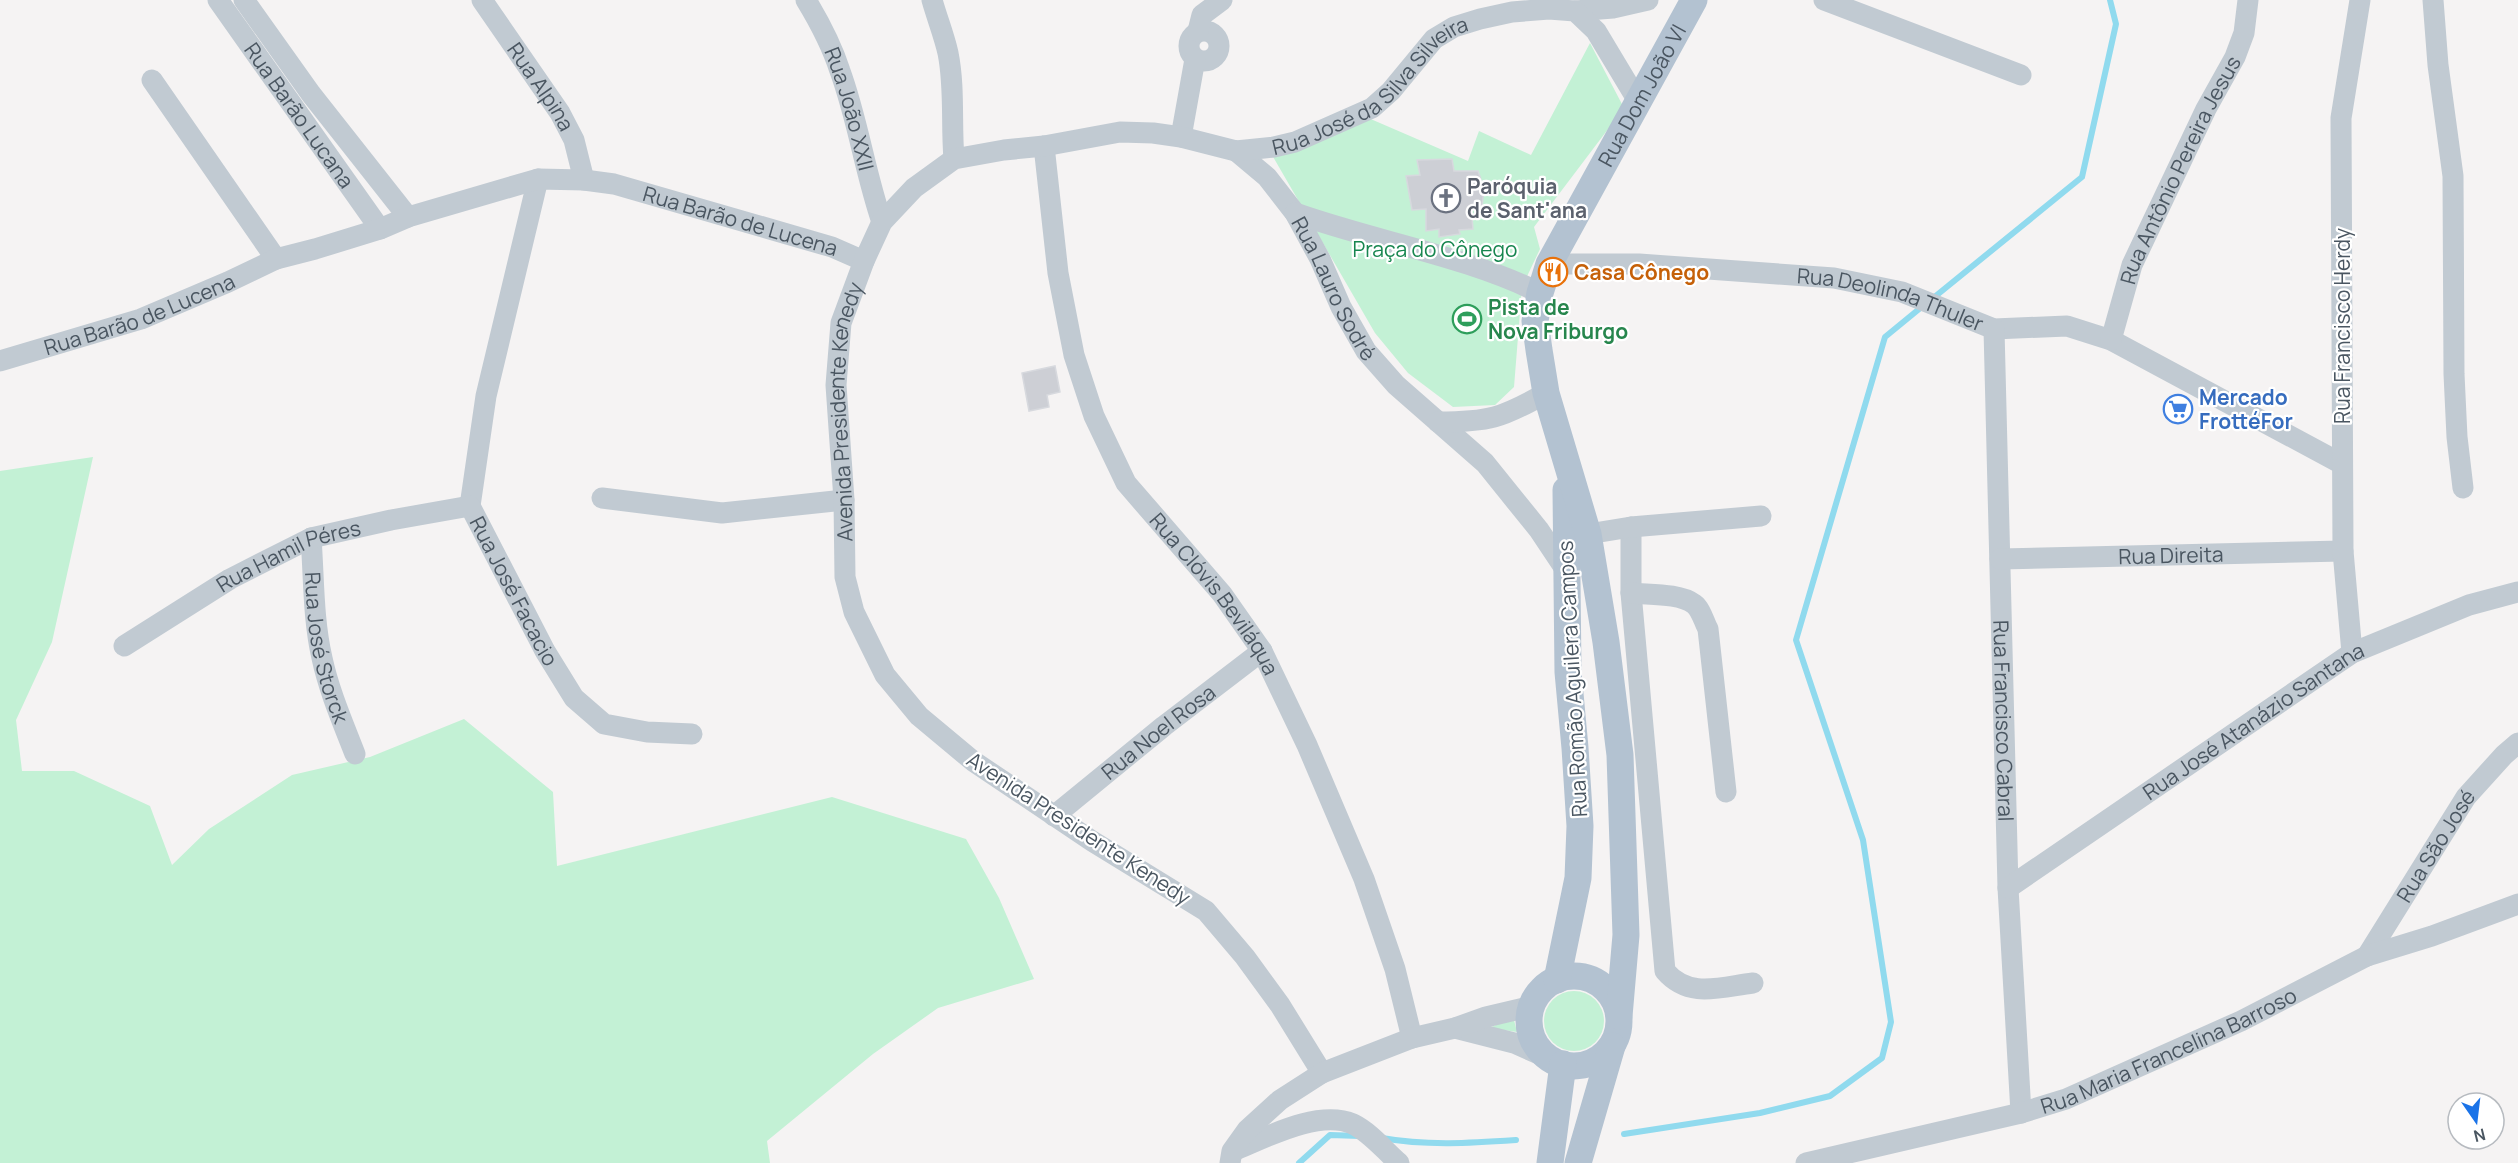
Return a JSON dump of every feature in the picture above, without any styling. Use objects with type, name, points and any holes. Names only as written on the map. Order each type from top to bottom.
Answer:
[{"type":"main road","name":"Rua Dom João VI","points":[[1566,465],[1546,393],[1535,321],[1539,293],[1549,264],[1694,0]]},
{"type":"main road","name":"Rua Romão Aguilera Campos","points":[[1566,465],[1588,534],[1606,642],[1620,755],[1626,935],[1619,1016]]},
{"type":"main road","name":"Rua Romão Aguilera Campos","points":[[1557,980],[1578,878],[1580,826],[1568,672],[1565,569],[1566,465]]},
{"type":"main road","points":[[1578,1163],[1618,1032],[1619,1016],[1613,999],[1601,985],[1585,977],[1566,977],[1541,990],[1532,1006],[1529,1026],[1535,1043],[1556,1061],[1579,1066],[1594,1061],[1612,1046]]},
{"type":"main road","points":[[1551,1163],[1556,1061]]},
{"type":"street","name":"Rua Barão Lucana","points":[[218,0],[380,229]]},
{"type":"street","name":"Rua Barão Lucana","points":[[244,0],[310,94],[408,217]]},
{"type":"street","name":"Rua Alpina","points":[[482,0],[560,113],[574,140],[584,180]]},
{"type":"street","name":"Rua João XXII","points":[[806,0],[832,47],[841,72],[854,116],[870,187],[882,222]]},
{"type":"street","points":[[932,0],[948,53],[954,159]]},
{"type":"street","points":[[1181,137],[1195,59],[1205,62],[1215,57],[1221,48],[1218,37],[1209,31],[1197,15],[1222,0]]},
{"type":"street","name":"Rua José da Silva Silveira","points":[[1236,150],[1274,147],[1295,142],[1372,108],[1391,91],[1434,39],[1454,27],[1512,12],[1613,8],[1648,0]]},
{"type":"street","points":[[1824,0],[2021,75]]},
{"type":"street","name":"Rua Antônio Pereira Jesus","points":[[2111,340],[2132,265],[2206,109],[2235,57],[2244,33],[2248,0]]},
{"type":"street","name":"Rua Francisco Herdy","points":[[2352,653],[2343,551],[2341,118],[2360,0]]},
{"type":"street","points":[[2433,0],[2438,65],[2453,176],[2454,374],[2457,436],[2463,488]]},
{"type":"street","points":[[1575,11],[1596,31],[1638,101]]},
{"type":"street","points":[[152,80],[276,259]]},
{"type":"street","name":"Rua Barão de Lucena","points":[[0,361],[141,319],[276,259],[538,179],[584,180],[614,184],[832,247],[864,261],[882,222],[914,188],[954,159],[1044,147],[1120,132],[1181,137],[1236,150]]},
{"type":"street","name":"Rua Clóvis Beviláqua","points":[[1044,147],[1058,273],[1074,356],[1094,416],[1126,483],[1222,594],[1262,651],[1307,745],[1364,879],[1395,969],[1413,1038]]},
{"type":"street","name":"Rua Lauro Sodré","points":[[1236,150],[1267,177],[1295,213],[1320,259],[1341,307],[1366,351],[1396,385],[1485,463],[1539,530],[1565,569]]},
{"type":"street","name":"Rua José Facacio","points":[[538,179],[486,396],[470,506],[545,651],[574,698],[604,724],[647,732],[692,734]]},
{"type":"street","points":[[1295,213],[1330,226],[1520,283],[1539,293]]},
{"type":"street","name":"Avenida Presidente Kenedy","points":[[864,261],[841,323],[836,386],[844,500],[845,577],[854,612],[885,675],[928,723],[973,761],[1054,816],[1206,911],[1245,957],[1273,995],[1322,1073]]},
{"type":"street","name":"Rua Deolinda Thuler","points":[[1549,264],[1639,264],[1834,278],[1902,292],[1994,329],[2067,326],[2111,340],[2342,464]]},
{"type":"street","name":"Rua Francisco Cabral","points":[[1994,329],[2008,888],[2021,1113]]},
{"type":"street","points":[[1438,422],[1474,422],[1497,418],[1546,393]]},
{"type":"street","points":[[602,498],[722,513],[844,500]]},
{"type":"street","name":"Rua Hamil Péres","points":[[124,646],[230,579],[311,538],[391,520],[470,506]]},
{"type":"street","points":[[1588,534],[1631,527],[1761,516]]},
{"type":"street","points":[[1631,527],[1631,593],[1665,971],[1676,983],[1690,989],[1753,984]]},
{"type":"street","name":"Rua José Storck","points":[[311,538],[316,615],[322,658],[355,754]]},
{"type":"street","name":"Rua Direita","points":[[2000,559],[2343,551]]},
{"type":"street","name":"Rua José Atanázio Santana","points":[[2008,888],[2352,653],[2469,605],[2518,592]]},
{"type":"street","points":[[1631,593],[1683,599],[1696,605],[1702,616],[1708,630],[1726,792]]},
{"type":"street","name":"Rua Noel Rosa","points":[[1054,816],[1164,726],[1262,651]]},
{"type":"street","name":"Rua São José","points":[[2367,956],[2466,797],[2504,754],[2518,743]]},
{"type":"street","name":"Rua Maria Francelina Barroso","points":[[1806,1163],[2021,1113],[2066,1099],[2241,1021],[2367,956],[2432,936],[2518,903]]},
{"type":"street","points":[[1231,1157],[1247,1130],[1280,1100],[1322,1073],[1413,1038],[1532,1006]]},
{"type":"street","points":[[1455,1028],[1514,1043],[1556,1061]]},
{"type":"street","points":[[1231,1157],[1319,1119],[1340,1120],[1368,1134],[1399,1163]]},
{"type":"green space","name":"Praça do Cônego","points":[[1590,43],[1624,108],[1534,227],[1540,249],[1522,287],[1514,387],[1495,405],[1453,407],[1408,373],[1375,333],[1272,155],[1366,117],[1468,161],[1479,131],[1531,155]]},
{"type":"green space","points":[[93,457],[52,642],[16,720],[22,771],[74,771],[150,806],[172,865],[209,829],[292,775],[370,757],[464,719],[553,792],[557,866],[832,797],[966,839],[999,898],[1034,979],[938,1008],[873,1054],[767,1141],[770,1163],[0,1163],[0,471]]},
{"type":"green space","points":[[1568,991],[1580,991],[1591,996],[1599,1004],[1604,1021],[1602,1033],[1591,1046],[1580,1051],[1568,1051],[1557,1046],[1549,1038],[1544,1027],[1544,1015],[1549,1004],[1557,996]]},
{"type":"green space","points":[[1513,1016],[1517,1032],[1490,1028]]},
{"type":"building","name":"Paróquia de Sant'ana","points":[[1452,159],[1454,171],[1478,171],[1484,188],[1482,207],[1471,207],[1473,229],[1459,230],[1460,234],[1439,237],[1439,229],[1426,231],[1426,209],[1412,210],[1406,176],[1420,175],[1417,160]]},
{"type":"building","points":[[1055,366],[1060,392],[1047,395],[1049,407],[1029,411],[1022,373]]},
{"type":"waterway","points":[[1932,299],[2082,177],[2116,24],[2110,0]]},
{"type":"waterway","points":[[1624,1134],[1760,1113],[1830,1096],[1882,1058],[1891,1022],[1863,840],[1796,640],[1885,337],[1924,305]]},
{"type":"waterway","points":[[1299,1163],[1330,1135],[1360,1136]]},
{"type":"waterway","points":[[1382,1138],[1432,1143],[1516,1140]]},
{"type":"place","name":"Paróquia de Sant'ana","points":[[1446,198]]},
{"type":"place","name":"Casa Cônego","points":[[1553,272]]},
{"type":"place","name":"Pista de Nova Friburgo","points":[[1467,319]]},
{"type":"place","name":"Mercado FrottéFor","points":[[2178,409]]}]
